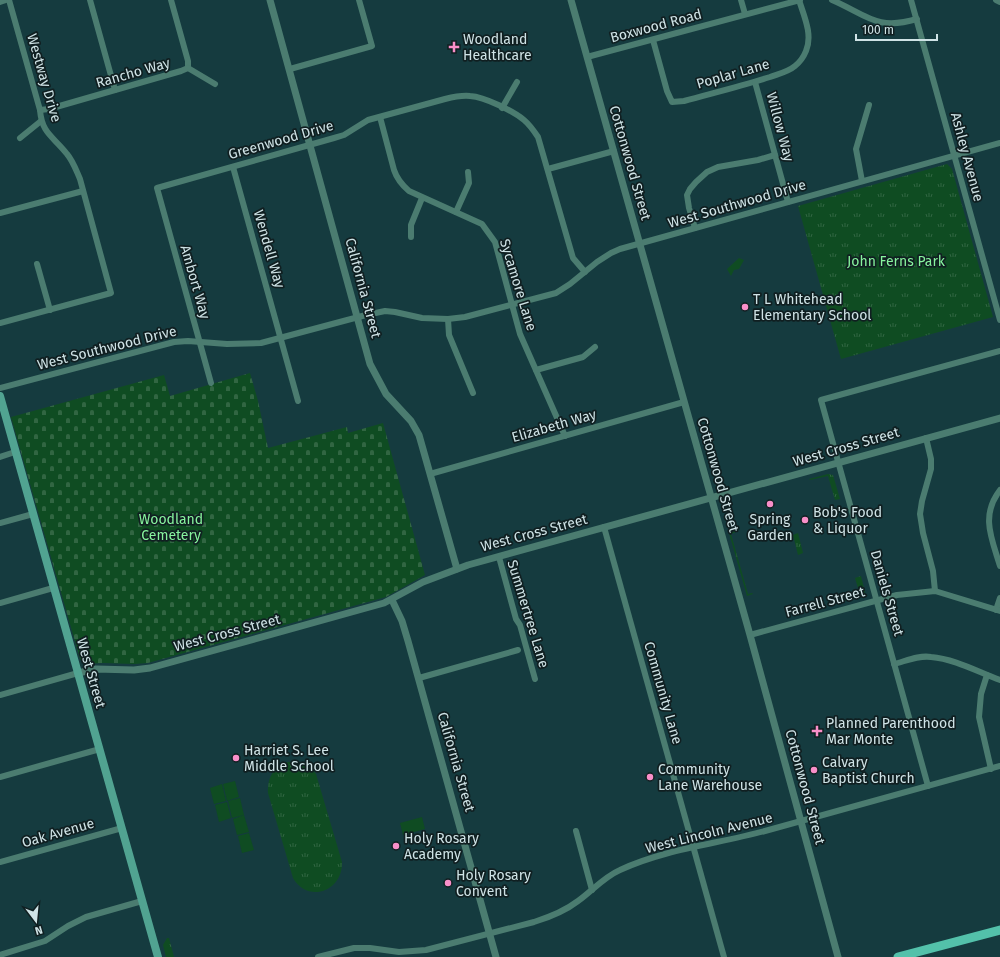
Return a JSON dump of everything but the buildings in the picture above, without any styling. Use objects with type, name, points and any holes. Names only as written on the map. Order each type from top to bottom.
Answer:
[{"type":"main road","name":"West Street","points":[[0,396],[158,957]]},
{"type":"main road","points":[[898,957],[1000,930]]},
{"type":"street","points":[[0,2],[6,0]]},
{"type":"street","name":"Westway Drive","points":[[9,0],[40,110],[41,121],[46,131],[67,154],[75,167],[111,293],[50,310]]},
{"type":"street","points":[[90,0],[115,90]]},
{"type":"street","name":"Rancho Way","points":[[40,110],[49,109],[188,68],[188,61],[171,0]]},
{"type":"street","name":"California Street","points":[[270,0],[368,356],[374,372],[386,394],[417,430],[457,569]]},
{"type":"street","points":[[290,69],[372,46],[359,0]]},
{"type":"street","name":"Cottonwood Street","points":[[571,0],[750,635],[838,957]]},
{"type":"street","points":[[741,0],[745,14]]},
{"type":"street","name":"Boxwood Road","points":[[587,57],[800,0]]},
{"type":"street","name":"Poplar Lane","points":[[653,40],[667,91],[672,102],[684,101],[755,82],[787,71],[801,60],[807,50],[808,32],[800,0]]},
{"type":"street","points":[[832,0],[867,18],[881,23],[898,23],[917,19]]},
{"type":"street","name":"Ashley Avenue","points":[[911,0],[1000,320]]},
{"type":"street","points":[[996,0],[1000,2]]},
{"type":"street","points":[[188,68],[215,84]]},
{"type":"street","points":[[502,108],[518,82]]},
{"type":"street","name":"Willow Way","points":[[755,82],[788,202]]},
{"type":"street","name":"Greenwood Drive","points":[[157,188],[344,135],[368,120],[457,96],[480,98],[490,101],[524,120],[533,129],[542,147],[573,258],[584,272]]},
{"type":"street","points":[[862,181],[856,149],[869,105]]},
{"type":"street","name":"Sycamore Lane","points":[[380,117],[396,177],[402,185],[409,192],[482,224],[494,242],[523,340],[565,436]]},
{"type":"street","points":[[20,138],[41,121]]},
{"type":"street","name":"West Southwood Drive","points":[[0,388],[174,342],[261,343],[385,311],[422,318],[465,318],[556,293],[564,289],[597,262],[611,253],[1000,143]]},
{"type":"street","points":[[548,169],[614,151]]},
{"type":"street","points":[[695,228],[687,195],[690,188],[696,182],[708,172],[718,167],[758,160],[775,155]]},
{"type":"street","name":"Wendell Way","points":[[233,167],[298,401]]},
{"type":"street","points":[[456,212],[469,183],[468,172]]},
{"type":"street","name":"Ambort Way","points":[[157,188],[211,383]]},
{"type":"street","points":[[0,213],[82,191]]},
{"type":"street","points":[[411,237],[411,225],[422,198]]},
{"type":"street","points":[[0,323],[50,310],[37,264]]},
{"type":"street","points":[[448,319],[448,335],[473,393]]},
{"type":"street","points":[[536,370],[583,357],[595,347]]},
{"type":"street","name":"Daniels Street","points":[[928,786],[821,400],[1000,351]]},
{"type":"street","name":"Elizabeth Way","points":[[430,474],[684,402]]},
{"type":"street","name":"West Cross Street","points":[[78,673],[96,669],[134,670],[150,668],[392,600],[413,587],[457,569],[498,556],[1000,418]]},
{"type":"street","points":[[926,438],[931,459],[931,469],[920,514],[923,533],[933,571],[935,591]]},
{"type":"street","points":[[0,457],[16,452]]},
{"type":"street","points":[[1000,490],[993,499],[988,518],[988,525],[1000,566]]},
{"type":"street","points":[[0,523],[32,514]]},
{"type":"street","name":"Community Lane","points":[[604,528],[724,957]]},
{"type":"street","name":"Summertree Lane","points":[[498,556],[535,679]]},
{"type":"street","points":[[0,603],[53,588]]},
{"type":"street","name":"Farrell Street","points":[[750,635],[897,595],[935,591],[998,610]]},
{"type":"street","points":[[998,610],[1000,598]]},
{"type":"street","name":"California Street","points":[[392,600],[405,629],[496,957]]},
{"type":"street","points":[[419,678],[518,650]]},
{"type":"street","points":[[894,664],[930,656],[947,660],[1000,680]]},
{"type":"street","points":[[0,695],[78,673]]},
{"type":"street","points":[[987,675],[981,694],[979,717],[990,769]]},
{"type":"street","points":[[0,777],[100,749]]},
{"type":"street","name":"West Lincoln Avenue","points":[[318,957],[346,949],[361,948],[399,952],[419,951],[435,948],[551,916],[571,906],[616,872],[628,866],[693,846],[740,838],[1000,766]]},
{"type":"street","name":"Oak Avenue","points":[[0,862],[122,828]]},
{"type":"street","points":[[576,831],[592,890]]},
{"type":"street","points":[[0,955],[45,941],[68,926],[86,917],[142,901]]},
{"type":"green space","name":"John Ferns Park","points":[[947,164],[952,169],[993,317],[841,359],[798,206]]},
{"type":"green space","points":[[739,258],[744,260],[739,269],[734,270],[731,276],[727,269]]},
{"type":"green space","name":"Woodland Cemetery","points":[[250,373],[258,401],[268,448],[347,427],[348,433],[383,423],[425,575],[386,597],[148,663],[84,664],[80,659],[11,417],[164,375],[170,396]]},
{"type":"green space","points":[[828,474],[833,475],[840,499],[835,500],[828,476],[809,479]]},
{"type":"green space","points":[[736,532],[731,534],[748,594],[753,594],[747,596],[729,533]]},
{"type":"green space","points":[[798,533],[803,553],[798,555],[793,535]]},
{"type":"green space","points":[[861,576],[865,592],[864,595],[845,601],[845,599],[860,595],[855,578]]},
{"type":"green space","points":[[288,762],[304,764],[316,774],[342,862],[341,872],[337,880],[331,887],[324,891],[307,891],[299,886],[293,878],[268,793],[272,774],[278,767]]},
{"type":"green space","points":[[235,781],[239,797],[227,801],[223,784]]},
{"type":"green space","points":[[222,784],[226,801],[214,804],[210,788]]},
{"type":"green space","points":[[240,798],[244,815],[232,818],[228,801]]},
{"type":"green space","points":[[227,802],[231,818],[219,822],[215,805]]},
{"type":"green space","points":[[244,815],[249,832],[237,835],[233,819]]},
{"type":"green space","points":[[422,817],[425,829],[403,835],[400,823]]},
{"type":"green space","points":[[249,833],[254,850],[242,853],[238,836]]},
{"type":"green space","points":[[167,938],[169,938],[174,957],[166,957],[163,945]]},
{"type":"place","name":"Woodland Healthcare","points":[[454,47]]},
{"type":"place","name":"T L Whitehead Elementary School","points":[[745,307]]},
{"type":"place","name":"Spring Garden","points":[[770,504]]},
{"type":"place","name":"Bob's Food & Liquor","points":[[805,520]]},
{"type":"place","name":"Planned Parenthood Mar Monte","points":[[817,731]]},
{"type":"place","name":"Harriet S. Lee Middle School","points":[[236,758]]},
{"type":"place","name":"Calvary Baptist Church","points":[[814,770]]},
{"type":"place","name":"Community Lane Warehouse","points":[[650,777]]},
{"type":"place","name":"Holy Rosary Academy","points":[[396,846]]},
{"type":"place","name":"Holy Rosary Convent","points":[[448,883]]}]
